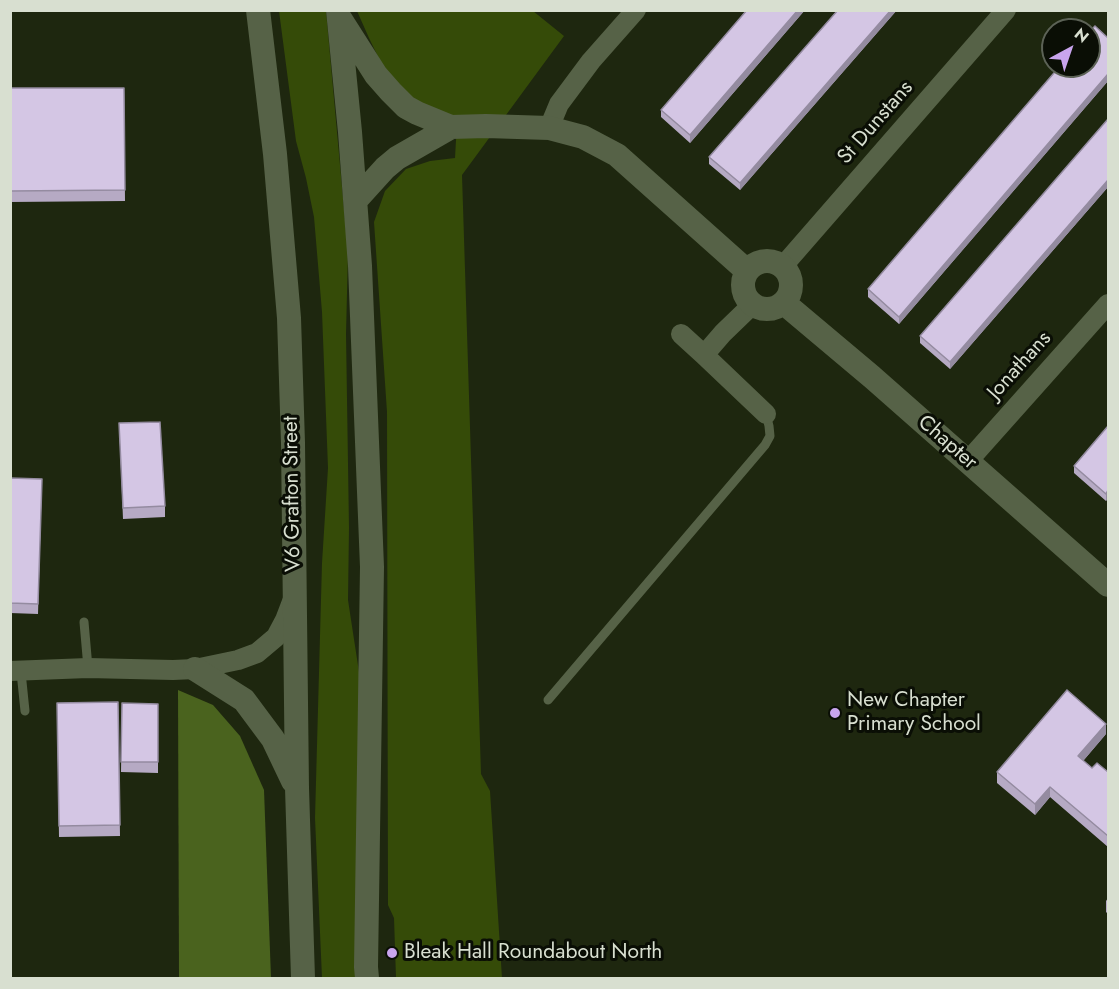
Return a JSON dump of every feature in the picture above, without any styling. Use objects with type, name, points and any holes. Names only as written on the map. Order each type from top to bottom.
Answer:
[{"type":"street","name":"V6 Grafton Street","points":[[258,10],[275,154],[289,318],[293,443],[297,788],[303,978]]},
{"type":"street","points":[[549,128],[559,104],[591,61],[636,10]]},
{"type":"street","name":"St Dunstans","points":[[783,266],[1006,10]]},
{"type":"street","points":[[338,13],[376,75],[406,106],[417,113],[450,127],[549,128],[583,137],[617,155],[747,271]]},
{"type":"street","points":[[338,13],[356,200],[372,567],[367,978]]},
{"type":"street","points":[[356,200],[397,158],[450,127]]},
{"type":"street","points":[[760,262],[776,262],[783,266],[791,280],[792,289],[784,303],[765,310],[752,304],[747,299],[742,285],[747,271],[760,262]]},
{"type":"street","name":"Chapter","points":[[784,303],[872,377],[1108,585]]},
{"type":"street","points":[[704,355],[752,304]]},
{"type":"street","name":"Jonathans","points":[[968,461],[1108,304]]},
{"type":"street","points":[[681,334],[766,414]]},
{"type":"street","points":[[16,671],[88,668],[195,669],[238,660],[257,653],[276,637],[295,594]]},
{"type":"street","points":[[195,669],[244,700],[273,739],[297,788]]},
{"type":"lane","points":[[548,700],[765,445],[770,436],[766,414]]},
{"type":"lane","points":[[84,622],[88,668]]},
{"type":"lane","points":[[16,671],[25,711]]},
{"type":"green space","points":[[279,11],[326,11],[348,253],[346,334],[348,600],[359,672],[359,978],[322,978],[315,818],[322,563],[328,468],[322,312],[314,217],[296,141]]},
{"type":"green space","points":[[357,11],[533,11],[564,36],[462,175],[481,774],[490,791],[502,978],[396,978],[394,918],[388,905],[387,412],[374,222],[385,191],[406,169],[430,161],[455,158],[457,122],[409,100],[386,73]]},
{"type":"green space","points":[[178,690],[213,705],[240,736],[264,790],[271,978],[179,978]]},
{"type":"building","points":[[747,10],[798,10],[690,135],[661,110]]},
{"type":"building","points":[[838,10],[891,10],[740,183],[709,157]]},
{"type":"building","points":[[1101,32],[1108,38],[1108,74],[899,317],[868,289],[1050,78],[1101,78]]},
{"type":"building","points":[[10,88],[124,88],[125,190],[10,191]]},
{"type":"building","points":[[1108,119],[1108,180],[950,362],[920,336]]},
{"type":"building","points":[[160,422],[165,506],[123,508],[119,423]]},
{"type":"building","points":[[1108,426],[1108,490],[1106,494],[1074,466]]},
{"type":"building","points":[[10,478],[42,479],[38,604],[10,603]]},
{"type":"building","name":"New Chapter Primary School","points":[[1067,690],[1106,724],[1078,756],[1092,768],[1097,763],[1108,772],[1108,836],[1050,787],[1035,804],[997,772]]},
{"type":"building","points":[[118,702],[120,825],[59,826],[57,703]]},
{"type":"building","points":[[122,703],[158,704],[158,762],[121,762]]},
{"type":"place","name":"New Chapter Primary School","points":[[835,713]]},
{"type":"place","name":"Bleak Hall Roundabout North","points":[[392,953]]}]
